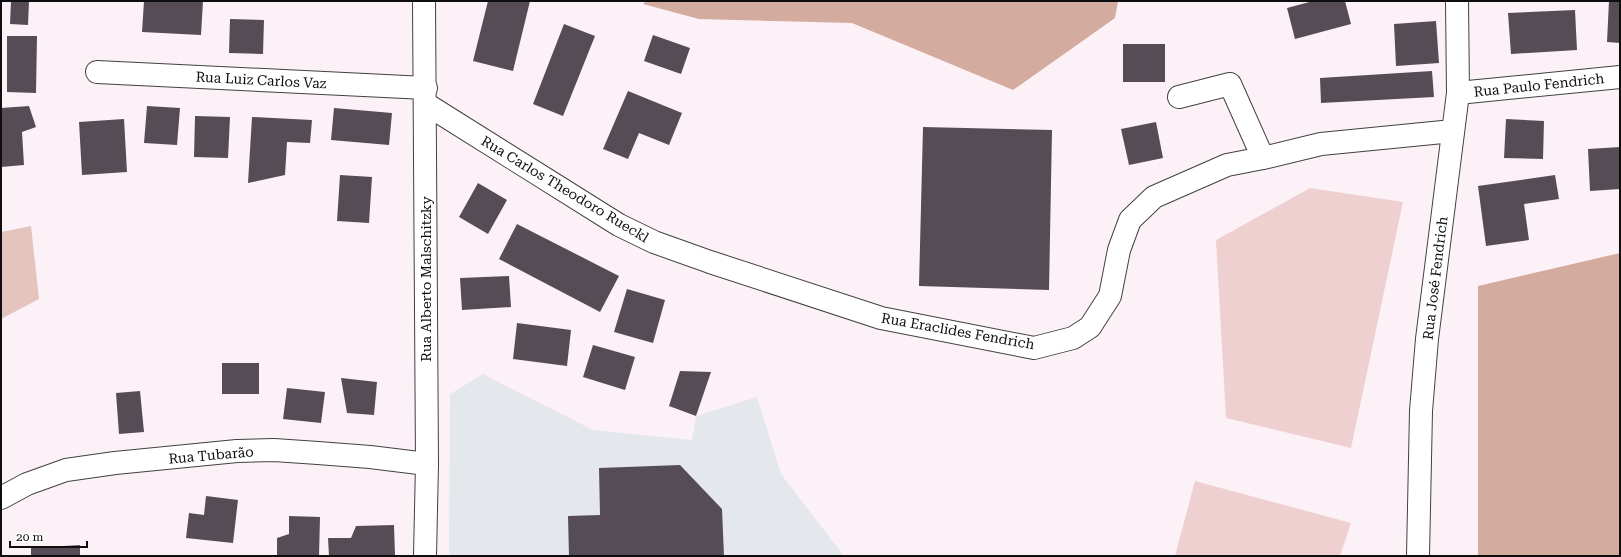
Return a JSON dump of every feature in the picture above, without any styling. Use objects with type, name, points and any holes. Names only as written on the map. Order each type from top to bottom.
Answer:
[{"type":"street","name":"Rua Alberto Malschitzky","points":[[424,1],[426,96],[426,556]]},
{"type":"street","name":"Rua José Fendrich","points":[[1418,556],[1421,411],[1427,339],[1458,93],[1457,1]]},
{"type":"street","name":"Rua Luiz Carlos Vaz","points":[[97,72],[426,96]]},
{"type":"street","name":"Rua Paulo Fendrich","points":[[1458,93],[1620,77]]},
{"type":"street","points":[[1179,97],[1230,84],[1262,158]]},
{"type":"street","name":"Rua Carlos Theodoro Rueckl","points":[[426,96],[619,225],[654,242],[710,262]]},
{"type":"street","name":"Rua Eraclides Fendrich","points":[[710,262],[881,318],[1034,348],[1073,338],[1090,326],[1110,296],[1119,250],[1130,220],[1154,197],[1227,165],[1321,144],[1454,131]]},
{"type":"street","name":"Rua Tubarão","points":[[1,498],[27,484],[66,470],[115,463],[237,451],[274,450],[370,457],[427,464]]},
{"type":"shaded area","points":[[646,1],[1118,1],[1115,18],[1013,90],[852,23],[699,19],[643,4]]},
{"type":"shaded area","points":[[1310,188],[1403,202],[1351,448],[1226,418],[1216,240]]},
{"type":"shaded area","points":[[31,226],[39,299],[1,319],[1,232]]},
{"type":"shaded area","points":[[1620,253],[1620,556],[1478,556],[1478,286]]},
{"type":"shaded area","points":[[483,374],[593,430],[692,440],[696,416],[757,397],[781,474],[844,556],[449,556],[450,394]]},
{"type":"shaded area","points":[[1195,481],[1351,523],[1340,556],[1175,556]]},
{"type":"building","points":[[11,1],[29,1],[28,25],[10,24]]},
{"type":"building","points":[[144,1],[203,1],[201,35],[142,32]]},
{"type":"building","points":[[488,1],[530,1],[513,71],[473,61]]},
{"type":"building","points":[[1313,1],[1345,1],[1351,24],[1295,39],[1287,8]]},
{"type":"building","points":[[1609,1],[1620,1],[1620,43],[1607,42]]},
{"type":"building","points":[[1575,10],[1577,50],[1511,54],[1508,13]]},
{"type":"building","points":[[230,19],[264,20],[263,54],[229,53]]},
{"type":"building","points":[[1436,21],[1439,63],[1396,66],[1394,24]]},
{"type":"building","points":[[564,24],[595,36],[563,116],[533,104]]},
{"type":"building","points":[[653,35],[690,48],[681,74],[644,61]]},
{"type":"building","points":[[7,36],[37,36],[36,93],[7,92]]},
{"type":"building","points":[[1123,44],[1165,44],[1165,82],[1123,82]]},
{"type":"building","points":[[1432,71],[1434,97],[1321,103],[1320,78]]},
{"type":"building","points":[[628,91],[682,113],[669,145],[639,133],[628,159],[603,149]]},
{"type":"building","points":[[29,106],[36,127],[22,132],[24,165],[1,167],[1,108]]},
{"type":"building","points":[[147,106],[180,108],[177,145],[144,143]]},
{"type":"building","points":[[334,108],[392,113],[389,145],[331,140]]},
{"type":"building","points":[[195,116],[230,117],[228,158],[194,157]]},
{"type":"building","points":[[252,117],[312,120],[310,143],[287,142],[285,175],[248,183]]},
{"type":"building","points":[[124,119],[127,172],[82,175],[79,122]]},
{"type":"building","points":[[1506,119],[1544,121],[1543,159],[1504,158]]},
{"type":"building","points":[[1156,122],[1163,158],[1129,165],[1121,129]]},
{"type":"building","points":[[923,127],[1052,130],[1049,290],[919,286]]},
{"type":"building","points":[[1620,147],[1620,189],[1590,191],[1588,149]]},
{"type":"building","points":[[340,175],[372,177],[369,223],[337,221]]},
{"type":"building","points":[[1555,175],[1559,199],[1524,204],[1529,240],[1486,246],[1478,186]]},
{"type":"building","points":[[478,183],[507,200],[488,234],[459,217]]},
{"type":"building","points":[[517,224],[619,276],[600,312],[499,259]]},
{"type":"building","points":[[509,276],[511,307],[462,310],[460,278]]},
{"type":"building","points":[[627,289],[665,300],[653,343],[614,332]]},
{"type":"building","points":[[517,323],[571,330],[567,366],[513,359]]},
{"type":"building","points":[[593,345],[635,357],[625,390],[583,377]]},
{"type":"building","points":[[222,363],[259,363],[259,394],[222,394]]},
{"type":"building","points":[[680,371],[711,372],[696,416],[669,406]]},
{"type":"building","points":[[341,378],[377,382],[374,415],[347,413]]},
{"type":"building","points":[[287,388],[325,392],[321,423],[283,419]]},
{"type":"building","points":[[140,391],[144,432],[119,434],[116,393]]},
{"type":"building","points":[[680,465],[722,509],[724,556],[569,556],[568,516],[600,515],[599,468]]},
{"type":"building","points":[[206,496],[238,500],[233,543],[186,538],[189,513],[204,515]]},
{"type":"building","points":[[289,516],[320,517],[319,556],[277,556],[277,538],[289,534]]},
{"type":"building","points":[[394,525],[395,556],[329,556],[328,538],[351,538],[356,526]]},
{"type":"building","points":[[80,545],[80,556],[31,556],[31,548]]}]
